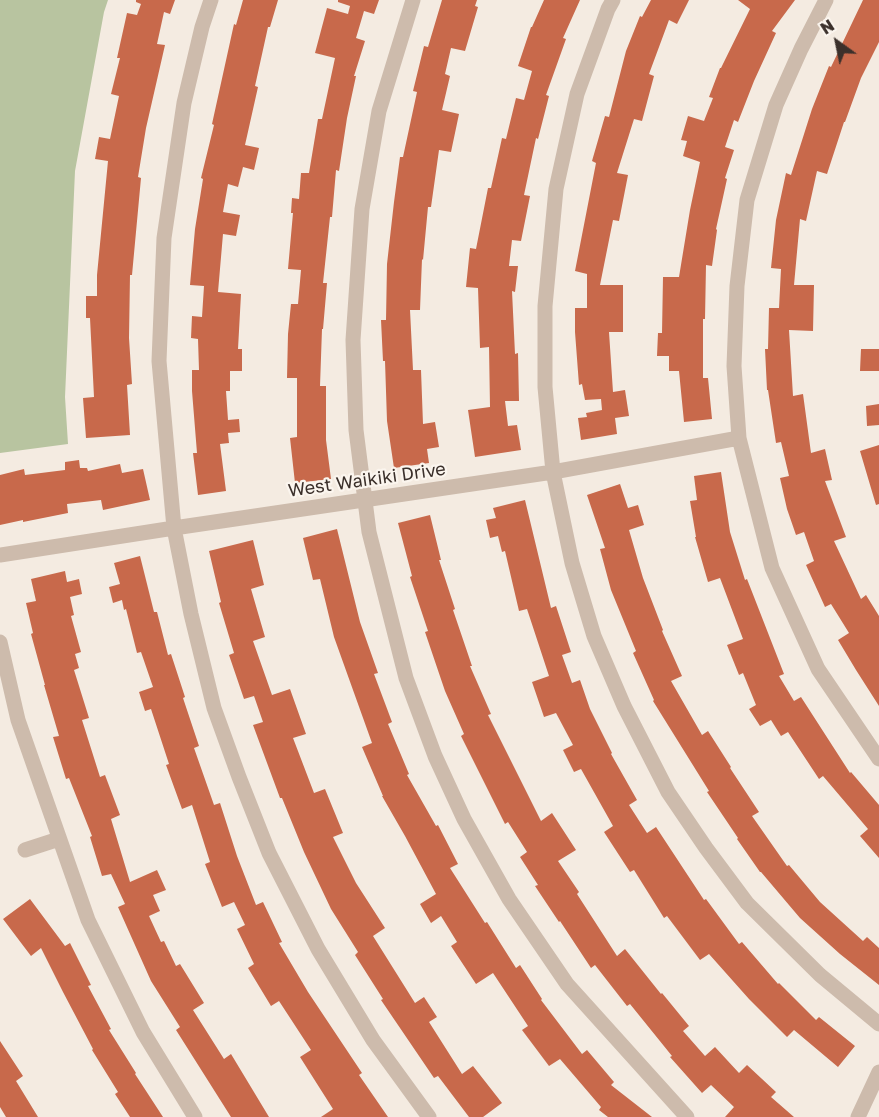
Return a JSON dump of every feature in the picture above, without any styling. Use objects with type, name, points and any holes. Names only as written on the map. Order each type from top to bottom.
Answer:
[{"type":"street","points":[[211,0],[202,27],[184,103],[164,238],[159,361],[174,528],[191,614],[214,708],[269,853],[318,949],[373,1040],[429,1117]]},
{"type":"street","points":[[413,0],[379,111],[362,209],[353,340],[356,430],[369,532],[406,678],[435,756],[464,819],[509,899],[567,984],[687,1117]]},
{"type":"street","points":[[613,0],[577,94],[556,189],[544,306],[545,387],[553,472],[572,563],[594,636],[624,706],[668,792],[747,903],[820,975],[879,1024]]},
{"type":"street","points":[[826,0],[776,105],[747,200],[737,286],[734,366],[739,438],[772,568],[818,669],[879,759]]},
{"type":"street","name":"West Waikiki Drive","points":[[0,555],[553,472],[739,438]]},
{"type":"street","points":[[0,642],[18,720],[88,920],[143,1032],[195,1117]]},
{"type":"street","points":[[25,850],[59,839]]},
{"type":"street","points":[[858,1117],[879,1072]]},
{"type":"green space","points":[[0,0],[108,0],[75,171],[65,397],[68,444],[0,453]]},
{"type":"building","points":[[136,0],[175,0],[170,14],[164,12],[157,44],[165,45],[146,128],[138,177],[141,178],[132,275],[130,275],[129,338],[132,384],[127,385],[130,435],[86,438],[83,398],[94,397],[90,318],[86,318],[86,296],[97,296],[108,161],[95,159],[99,137],[110,139],[119,96],[111,94],[120,58],[117,58],[127,13],[137,15],[141,4]]},
{"type":"building","points":[[243,0],[278,0],[270,27],[268,27],[245,145],[259,148],[254,170],[243,167],[238,187],[228,184],[223,212],[240,215],[236,236],[223,234],[218,292],[241,294],[238,349],[242,349],[242,371],[230,371],[230,391],[226,391],[228,420],[239,419],[240,432],[228,433],[229,443],[220,444],[226,491],[198,495],[193,453],[197,453],[192,370],[199,370],[198,339],[191,338],[192,316],[202,317],[204,286],[190,285],[195,229],[203,179],[201,178],[214,125],[212,124],[234,24],[236,25]]},
{"type":"building","points":[[338,0],[379,0],[374,14],[364,11],[356,38],[365,41],[354,76],[356,76],[339,171],[336,170],[323,283],[327,283],[322,329],[320,386],[326,386],[326,440],[331,479],[295,483],[290,438],[297,437],[297,378],[287,378],[288,334],[291,304],[298,304],[301,270],[288,269],[293,213],[291,213],[292,198],[299,199],[301,173],[309,173],[318,119],[322,119],[335,58],[315,53],[327,8],[348,14],[350,6]]},
{"type":"building","points":[[442,0],[477,0],[475,6],[478,7],[465,51],[451,48],[445,74],[450,76],[442,110],[459,114],[451,152],[439,150],[431,207],[428,207],[422,259],[420,310],[410,310],[413,370],[421,370],[423,424],[435,422],[439,447],[427,449],[429,463],[394,468],[387,421],[381,320],[386,320],[387,264],[400,157],[403,157],[417,92],[413,91],[424,46],[428,47]]},
{"type":"building","points":[[544,0],[580,0],[563,38],[566,39],[546,95],[549,96],[538,139],[536,138],[524,195],[530,196],[521,241],[512,240],[509,266],[518,266],[515,292],[512,291],[515,354],[518,353],[519,401],[505,401],[508,426],[517,425],[521,450],[475,457],[468,410],[490,407],[489,347],[480,348],[478,288],[466,287],[470,248],[476,249],[488,188],[491,188],[502,138],[506,139],[516,98],[524,100],[532,71],[518,66],[531,27]]},
{"type":"building","points":[[651,0],[689,0],[677,24],[669,20],[649,74],[654,76],[642,121],[634,119],[617,173],[628,175],[619,221],[613,220],[600,285],[623,285],[623,332],[609,332],[613,392],[625,390],[629,416],[615,418],[617,434],[581,440],[578,418],[587,417],[586,413],[602,410],[601,399],[585,400],[582,384],[579,385],[575,332],[575,308],[587,308],[587,274],[575,271],[596,163],[592,161],[605,116],[609,117],[626,51],[640,16],[642,17]]},
{"type":"building","points":[[738,0],[795,0],[772,31],[776,33],[738,122],[734,120],[725,147],[734,150],[725,178],[727,179],[716,229],[712,266],[706,265],[705,319],[703,319],[703,378],[708,378],[712,419],[684,422],[679,371],[669,371],[669,356],[657,356],[658,333],[662,333],[663,277],[679,277],[700,162],[683,156],[687,141],[681,140],[688,116],[704,121],[713,98],[709,97],[720,68],[750,9]]},
{"type":"building","points":[[863,0],[879,0],[879,42],[861,78],[827,174],[817,171],[806,221],[800,219],[794,285],[814,285],[813,331],[789,330],[793,396],[803,394],[811,453],[825,449],[832,480],[825,481],[846,537],[834,541],[861,599],[866,595],[879,616],[879,706],[838,640],[849,633],[831,604],[825,607],[806,565],[814,561],[804,532],[796,535],[787,509],[780,478],[789,476],[781,442],[776,443],[767,390],[765,349],[768,349],[769,308],[779,308],[781,269],[771,268],[776,220],[786,173],[791,175],[812,109],[829,66],[831,67]]},
{"type":"building","points":[[861,349],[879,349],[879,371],[860,371]]},
{"type":"building","points":[[879,404],[879,425],[867,426],[866,406]]},
{"type":"building","points":[[879,445],[879,504],[876,505],[860,451]]},
{"type":"building","points":[[79,460],[80,468],[87,468],[88,471],[120,464],[122,473],[143,469],[150,500],[103,510],[101,500],[67,504],[68,513],[0,525],[0,475],[24,469],[25,475],[65,470],[65,462]]},
{"type":"building","points":[[721,472],[730,532],[745,580],[747,579],[784,674],[779,676],[794,701],[801,697],[850,773],[879,805],[879,858],[860,836],[868,829],[823,776],[819,779],[788,732],[781,736],[771,720],[760,726],[749,709],[756,705],[743,673],[739,675],[727,645],[743,639],[720,578],[708,582],[695,537],[690,501],[697,500],[694,476]]},
{"type":"building","points":[[620,484],[628,508],[638,505],[644,525],[629,530],[662,631],[682,676],[671,681],[702,735],[708,731],[731,767],[759,812],[752,816],[787,866],[789,865],[820,902],[863,941],[867,937],[879,948],[879,985],[800,918],[760,872],[707,792],[709,791],[653,701],[611,590],[600,549],[605,548],[587,495]]},
{"type":"building","points":[[525,500],[551,608],[556,606],[571,652],[562,655],[572,683],[580,680],[590,709],[611,754],[637,800],[629,805],[647,833],[656,827],[704,900],[706,899],[739,944],[742,942],[778,984],[816,1020],[819,1017],[855,1046],[838,1067],[794,1030],[787,1037],[709,954],[700,960],[667,916],[664,918],[634,870],[630,872],[604,832],[613,826],[581,769],[574,772],[563,750],[573,745],[556,713],[544,717],[532,682],[549,676],[527,609],[519,611],[505,551],[502,552],[498,536],[490,538],[486,520],[496,518],[493,508]]},
{"type":"building","points":[[430,515],[441,560],[439,560],[455,609],[453,610],[472,666],[470,666],[491,714],[488,715],[541,821],[552,813],[576,850],[558,861],[579,892],[577,894],[617,956],[625,949],[689,1026],[683,1031],[705,1056],[715,1047],[739,1073],[747,1065],[776,1092],[771,1097],[794,1117],[725,1117],[734,1107],[711,1085],[702,1093],[670,1057],[672,1056],[630,1004],[627,1006],[595,965],[591,968],[535,886],[538,885],[520,857],[527,852],[508,822],[505,824],[461,736],[464,734],[445,691],[425,632],[428,631],[410,577],[412,576],[398,523]]},
{"type":"building","points":[[337,529],[360,622],[378,673],[374,674],[392,722],[388,724],[409,774],[407,775],[436,826],[438,825],[458,864],[450,868],[516,968],[520,965],[541,1000],[582,1054],[587,1050],[614,1082],[611,1085],[652,1117],[608,1117],[599,1110],[601,1107],[560,1059],[549,1066],[522,1030],[528,1026],[493,973],[476,984],[451,946],[457,942],[441,916],[431,923],[420,904],[436,894],[382,796],[362,747],[372,743],[334,637],[320,579],[313,580],[303,538]]},
{"type":"building","points":[[253,540],[264,585],[251,589],[265,637],[253,641],[272,695],[290,689],[306,734],[293,738],[314,793],[325,789],[343,833],[333,837],[356,883],[385,928],[373,936],[415,1003],[424,997],[437,1017],[429,1022],[462,1074],[473,1066],[502,1103],[483,1117],[469,1117],[438,1076],[434,1078],[381,1000],[383,999],[355,955],[358,952],[331,909],[282,798],[280,798],[253,725],[263,722],[254,696],[244,699],[229,655],[234,653],[219,603],[221,602],[209,551]]},
{"type":"building","points":[[140,556],[154,612],[157,612],[168,655],[171,654],[199,746],[194,748],[214,805],[220,803],[256,905],[263,902],[282,942],[279,943],[308,992],[362,1073],[359,1075],[388,1117],[321,1117],[333,1109],[300,1057],[311,1050],[279,1001],[271,1006],[248,968],[254,964],[237,929],[245,925],[234,902],[222,907],[205,864],[210,862],[192,805],[182,809],[166,765],[169,764],[151,709],[145,711],[139,692],[153,687],[141,652],[137,653],[126,609],[124,610],[122,600],[113,603],[109,587],[120,584],[114,563]]},
{"type":"building","points":[[65,571],[67,582],[79,579],[82,594],[70,597],[74,615],[71,616],[81,652],[75,654],[79,668],[74,670],[89,718],[82,720],[100,777],[105,775],[120,815],[111,819],[130,882],[157,870],[166,890],[153,895],[160,911],[149,916],[176,966],[180,964],[204,1003],[193,1010],[224,1059],[231,1054],[269,1117],[231,1117],[176,1030],[180,1027],[151,981],[118,907],[125,904],[111,874],[102,876],[90,837],[92,836],[69,778],[66,779],[53,737],[59,736],[31,634],[33,633],[26,603],[36,601],[31,579]]},
{"type":"building","points":[[30,899],[65,946],[70,943],[91,985],[88,986],[111,1029],[109,1030],[163,1117],[130,1117],[115,1094],[118,1092],[92,1050],[41,948],[31,956],[3,919]]},
{"type":"building","points":[[0,1041],[23,1076],[16,1081],[38,1117],[6,1117],[0,1107]]}]
